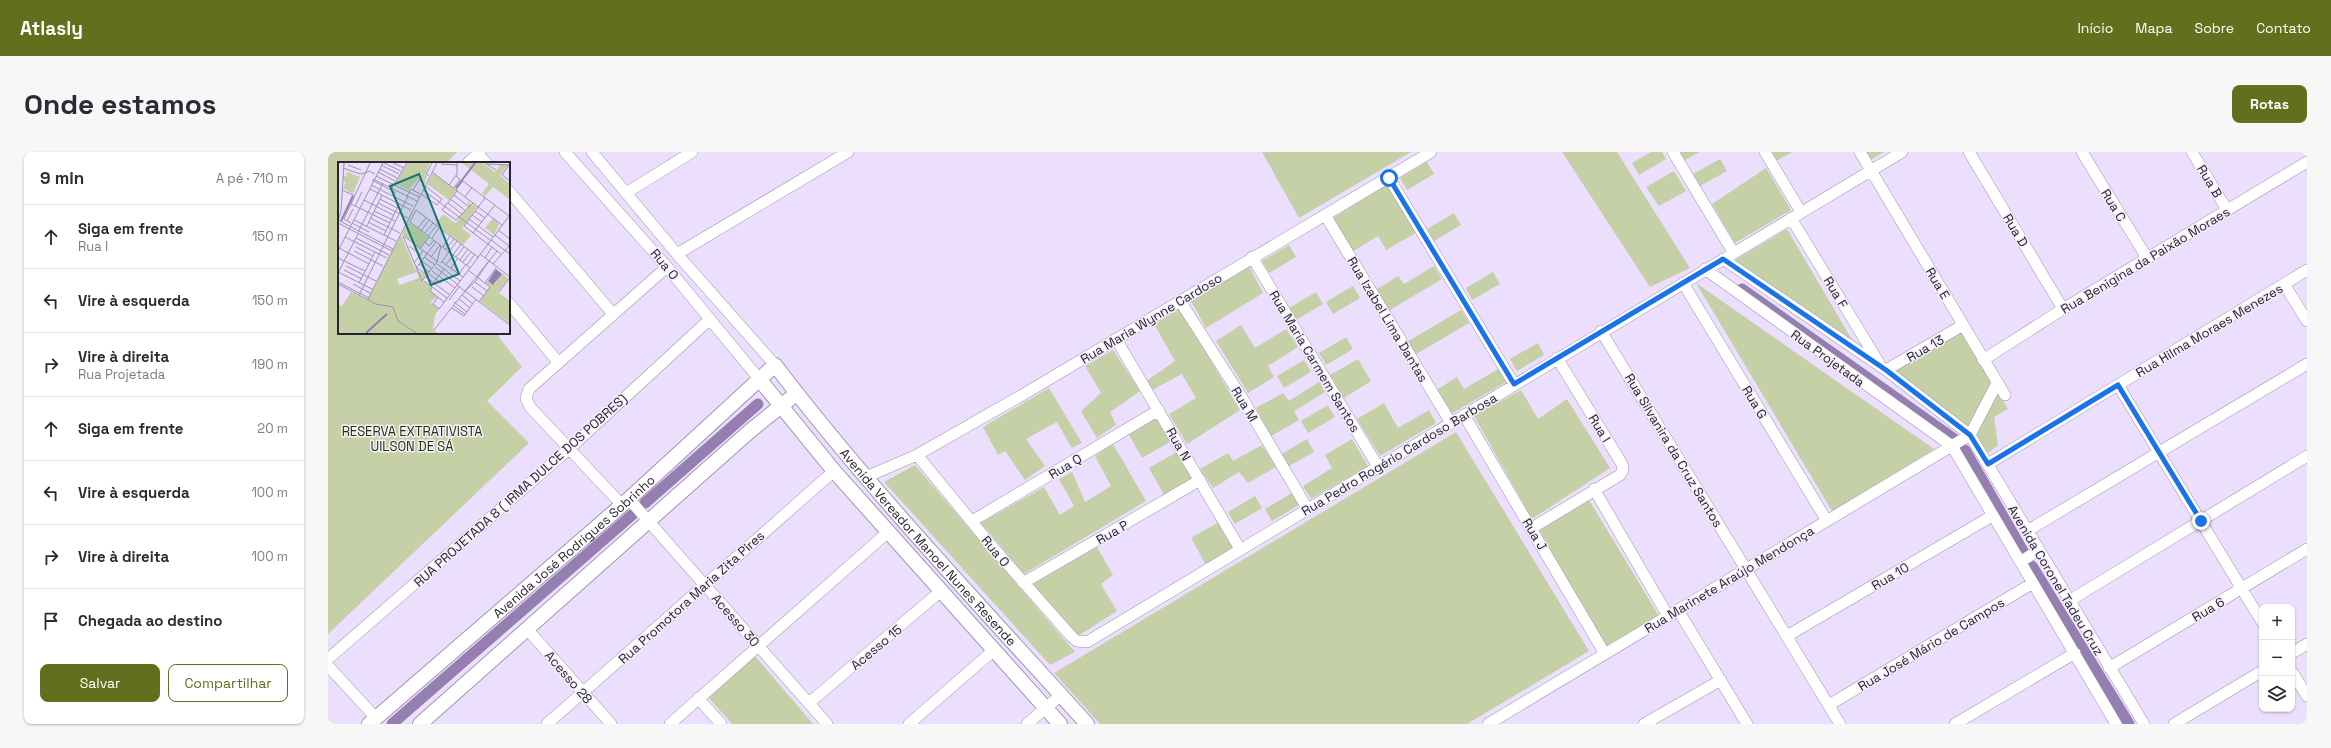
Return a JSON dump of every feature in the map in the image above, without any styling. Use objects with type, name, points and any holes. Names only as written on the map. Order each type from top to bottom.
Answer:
[{"type":"street","name":"Rua O","points":[[566,152],[667,267],[710,319],[756,383]]},
{"type":"street","name":"Rua O","points":[[592,152],[677,254],[775,366]]},
{"type":"street","points":[[626,193],[692,152]]},
{"type":"street","points":[[677,254],[848,152]]},
{"type":"street","name":"Rua Maria Wynne Cardoso","points":[[866,478],[917,455],[1116,340],[1252,257],[1326,215],[1431,152]]},
{"type":"street","points":[[1673,152],[1733,252]]},
{"type":"street","points":[[1765,152],[1801,212]]},
{"type":"street","points":[[1860,152],[1871,171]]},
{"type":"street","name":"Rua Pedro Rogério Cardoso Barbosa","points":[[1080,642],[1090,641],[1377,465],[1451,423],[1704,269],[1902,152]]},
{"type":"street","name":"Rua D","points":[[1969,152],[2063,309]]},
{"type":"street","name":"Rua C","points":[[2082,152],[2147,258]]},
{"type":"street","name":"Rua B","points":[[2192,152],[2227,210]]},
{"type":"street","points":[[2303,152],[2307,159]]},
{"type":"street","points":[[469,162],[479,153],[485,162]]},
{"type":"street","name":"Rua Benigina da Paixão Moraes","points":[[1984,360],[2063,309],[2307,162]]},
{"type":"street","name":"Rua E","points":[[1871,171],[2005,395]]},
{"type":"street","points":[[1389,178],[1514,384]]},
{"type":"street","points":[[510,191],[613,314]]},
{"type":"street","name":"Rua Izabel Lima Dantas","points":[[1326,215],[1451,423]]},
{"type":"street","name":"Rua F","points":[[1791,218],[1883,368]]},
{"type":"street","name":"Rua Maria Carmem Santos","points":[[1252,257],[1377,465]]},
{"type":"street","name":"Rua Projetada","points":[[1723,259],[1883,368],[1970,435]]},
{"type":"street","name":"Acesso 30","points":[[667,267],[558,362],[529,389],[526,398],[530,408],[569,449],[649,522],[827,724]]},
{"type":"street","name":"Rua Projetada","points":[[1704,269],[1952,446]]},
{"type":"street","name":"Rua Hilma Moraes Menezes","points":[[1988,464],[2307,270]]},
{"type":"street","name":"Rua G","points":[[1683,282],[1827,521]]},
{"type":"street","points":[[2284,284],[2307,321]]},
{"type":"street","name":"Rua M","points":[[1180,301],[1244,402],[1307,508]]},
{"type":"street","points":[[510,304],[558,362]]},
{"type":"street","name":"RUA PROJETADA 8 ( IRMA DULCE DOS POBRES)","points":[[328,659],[569,449],[710,319]]},
{"type":"street","name":"Rua 13","points":[[1883,368],[1963,325]]},
{"type":"street","name":"Rua Silvanira da Cruz Santos","points":[[1601,331],[1840,724]]},
{"type":"street","name":"Rua N","points":[[1116,340],[1159,410],[1240,549]]},
{"type":"street","name":"Rua I","points":[[1532,528],[1594,489],[1620,475],[1622,470],[1622,464],[1557,358]]},
{"type":"street","points":[[2027,531],[2307,364]]},
{"type":"street","name":"Avenida José Rodrigues Sobrinho","points":[[372,721],[626,502],[775,366]]},
{"type":"street","name":"Avenida Vereador Manoel Nunes Resende","points":[[775,366],[809,411],[866,478],[1087,724]]},
{"type":"street","name":"Avenida Vereador Manoel Nunes Resende","points":[[756,383],[777,409],[794,422],[834,471],[942,590],[1060,724]]},
{"type":"street","points":[[1970,435],[1997,383]]},
{"type":"street","points":[[2118,385],[2259,617]]},
{"type":"street","points":[[420,724],[777,409],[796,394]]},
{"type":"street","name":"Rua Q","points":[[972,521],[1159,410]]},
{"type":"street","points":[[794,422],[799,413],[809,411]]},
{"type":"street","name":"Rua J","points":[[1464,415],[1605,654]]},
{"type":"street","name":"Rua Marinete Araújo Mendonça","points":[[1488,724],[1970,435]]},
{"type":"street","name":"Avenida Coronel Tadeu Cruz","points":[[1970,435],[2144,724]]},
{"type":"street","name":"Avenida Coronel Tadeu Cruz","points":[[1952,446],[1992,516],[2075,653],[2111,722]]},
{"type":"street","name":"Rua O","points":[[917,455],[1024,583],[1072,637],[1080,642]]},
{"type":"street","points":[[2069,601],[2306,459]]},
{"type":"street","name":"Rua Promotora Maria Zita Pires","points":[[547,724],[834,471]]},
{"type":"street","name":"Rua P","points":[[1024,583],[1200,480]]},
{"type":"street","points":[[1594,489],[1668,616]]},
{"type":"street","name":"Rua 10","points":[[1787,636],[1992,516]]},
{"type":"street","points":[[670,724],[888,532]]},
{"type":"street","name":"Rua 6","points":[[2109,668],[2307,549]]},
{"type":"street","points":[[2020,562],[2039,550]]},
{"type":"street","name":"Rua José Mário de Campos","points":[[1829,705],[2033,583]]},
{"type":"street","name":"Acesso 15","points":[[809,703],[942,590]]},
{"type":"street","points":[[1678,610],[1747,724]]},
{"type":"street","name":"Acesso 28","points":[[527,629],[582,694],[611,724]]},
{"type":"street","points":[[2295,651],[2307,644]]},
{"type":"street","points":[[909,724],[994,650]]},
{"type":"street","points":[[1955,724],[2075,653]]},
{"type":"street","points":[[328,666],[372,721]]},
{"type":"street","points":[[2174,724],[2259,673]]},
{"type":"street","points":[[2294,676],[2307,696]]},
{"type":"street","points":[[1644,724],[1721,680]]},
{"type":"street","points":[[1027,724],[1060,695]]},
{"type":"street","points":[[698,698],[721,724]]},
{"type":"green space","name":"RESERVA EXTRATIVISTA UILSON DE SÁ","points":[[328,152],[457,152],[447,162],[338,162],[338,334],[497,334],[522,367],[487,401],[529,443],[328,634]]},
{"type":"green space","points":[[1262,152],[1411,152],[1299,218]]},
{"type":"green space","points":[[1562,152],[1617,152],[1690,268],[1650,287]]},
{"type":"green space","points":[[1651,152],[1662,152],[1666,159],[1639,175],[1632,163]]},
{"type":"green space","points":[[1680,152],[1700,152],[1685,160]]},
{"type":"green space","points":[[1771,152],[1792,152],[1776,161]]},
{"type":"green space","points":[[1864,152],[1884,152],[1869,161]]},
{"type":"green space","points":[[1720,159],[1727,171],[1700,186],[1693,174]]},
{"type":"green space","points":[[1427,162],[1434,174],[1407,190],[1400,178]]},
{"type":"green space","points":[[1766,168],[1791,210],[1735,243],[1712,204]]},
{"type":"green space","points":[[1674,171],[1686,191],[1659,206],[1646,187]]},
{"type":"green space","points":[[1387,185],[1416,233],[1386,250],[1378,236],[1350,253],[1331,219]]},
{"type":"green space","points":[[1454,213],[1461,225],[1434,241],[1427,229]]},
{"type":"green space","points":[[1787,229],[1854,343],[1735,260]]},
{"type":"green space","points":[[1289,245],[1296,257],[1269,273],[1262,261]]},
{"type":"green space","points":[[1249,266],[1263,293],[1206,328],[1191,301]]},
{"type":"green space","points":[[1434,266],[1442,279],[1385,313],[1374,291],[1398,276],[1404,284]]},
{"type":"green space","points":[[1493,272],[1500,284],[1472,300],[1466,288]]},
{"type":"green space","points":[[1696,283],[1934,449],[1832,511]]},
{"type":"green space","points":[[1353,286],[1360,298],[1333,314],[1326,302]]},
{"type":"green space","points":[[1316,292],[1323,304],[1296,320],[1289,308]]},
{"type":"green space","points":[[1180,309],[1240,410],[1187,444],[1169,414],[1196,398],[1182,374],[1152,390],[1148,380],[1175,361],[1154,324]]},
{"type":"green space","points":[[1461,310],[1469,323],[1413,356],[1405,343]]},
{"type":"green space","points":[[1241,325],[1255,348],[1286,329],[1298,347],[1268,366],[1274,377],[1248,393],[1216,341]]},
{"type":"green space","points":[[1960,331],[2008,409],[1994,417],[1998,445],[1987,454],[1894,371]]},
{"type":"green space","points":[[1346,337],[1353,349],[1326,365],[1319,353]]},
{"type":"green space","points":[[1538,343],[1544,355],[1517,371],[1510,359]]},
{"type":"green space","points":[[1113,350],[1140,391],[1110,412],[1116,425],[1097,438],[1081,411],[1101,393],[1085,366]]},
{"type":"green space","points":[[1358,359],[1371,381],[1344,398],[1330,375]]},
{"type":"green space","points":[[1304,360],[1311,372],[1284,388],[1277,376]]},
{"type":"green space","points":[[1498,369],[1506,382],[1449,415],[1435,391],[1457,377],[1464,389]]},
{"type":"green space","points":[[1319,382],[1325,392],[1294,411],[1299,420],[1271,436],[1256,408],[1283,393],[1289,401]]},
{"type":"green space","points":[[1049,388],[1082,443],[1072,448],[1057,422],[1026,439],[1045,466],[1025,480],[1005,451],[998,455],[983,427]]},
{"type":"green space","points":[[1521,390],[1538,419],[1567,399],[1610,468],[1532,519],[1474,416]]},
{"type":"green space","points":[[1384,403],[1398,428],[1429,410],[1436,423],[1380,456],[1357,419]]},
{"type":"green space","points":[[1328,405],[1335,417],[1308,433],[1301,421]]},
{"type":"green space","points":[[1154,415],[1170,442],[1142,458],[1127,431]]},
{"type":"green space","points":[[1456,432],[1589,651],[1467,724],[1100,724],[1054,673]]},
{"type":"green space","points":[[1307,439],[1314,452],[1287,467],[1280,455]]},
{"type":"green space","points":[[1352,439],[1368,466],[1311,499],[1303,486],[1332,468],[1325,455]]},
{"type":"green space","points":[[1113,444],[1146,501],[1024,574],[981,523],[1044,487],[1060,515],[1074,506],[1059,479],[1072,472],[1085,502],[1111,486],[1095,456]]},
{"type":"green space","points":[[1262,445],[1276,467],[1248,483],[1239,472],[1213,488],[1200,469],[1228,453],[1233,461]]},
{"type":"green space","points":[[1177,452],[1192,480],[1164,495],[1149,468]]},
{"type":"green space","points":[[915,465],[1075,652],[1050,665],[884,482]]},
{"type":"green space","points":[[1292,493],[1299,505],[1272,521],[1265,509]]},
{"type":"green space","points":[[1255,496],[1262,508],[1235,524],[1228,512]]},
{"type":"green space","points":[[1589,500],[1659,616],[1604,647],[1539,529]]},
{"type":"green space","points":[[1219,522],[1234,549],[1206,565],[1191,538]]},
{"type":"green space","points":[[1097,547],[1113,575],[1101,584],[1117,611],[1078,636],[1032,585]]},
{"type":"green space","points":[[755,656],[813,724],[732,724],[709,698]]},
{"type":"waterway","points":[[1742,289],[1953,438]]},
{"type":"waterway","points":[[645,503],[758,404]]},
{"type":"waterway","points":[[1965,450],[2023,551]]},
{"type":"waterway","points":[[392,724],[632,515]]},
{"type":"waterway","points":[[2032,566],[2129,724]]},
{"type":"route","points":[[1389,178],[1514,384],[1723,259],[1886,370],[1970,435],[1988,464],[2118,385],[2201,521]]}]
